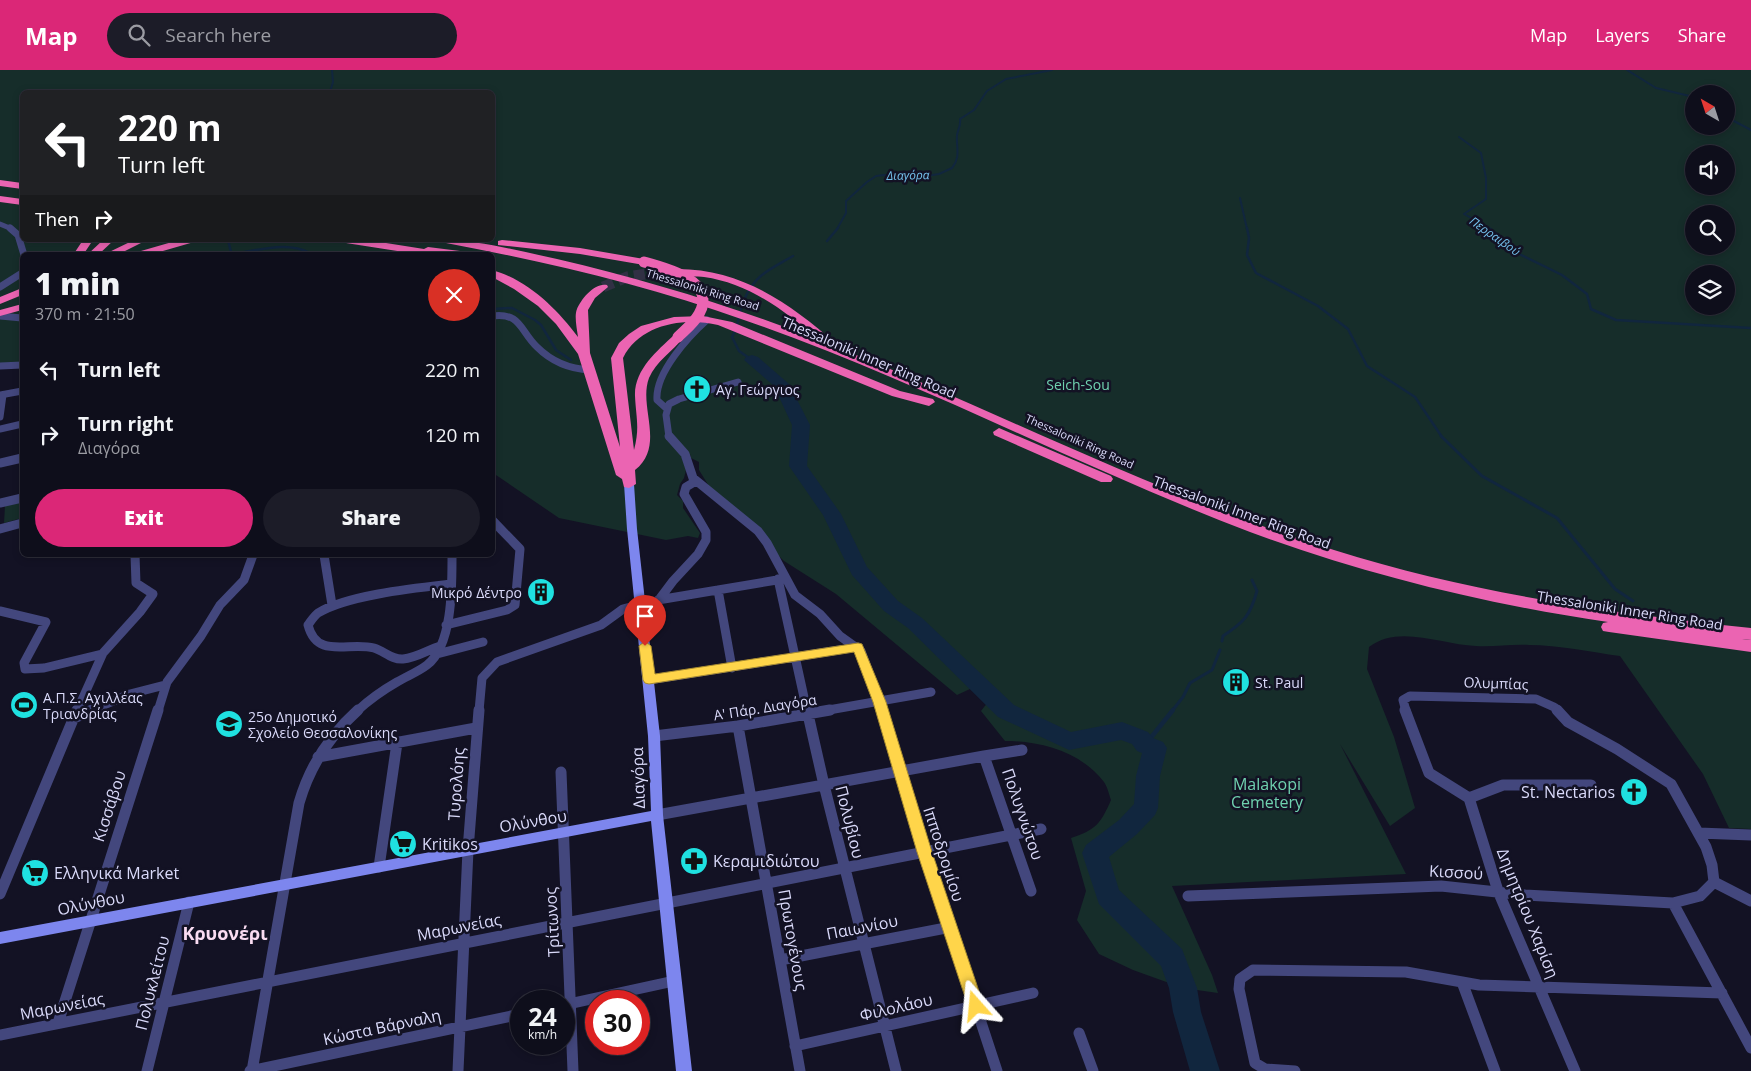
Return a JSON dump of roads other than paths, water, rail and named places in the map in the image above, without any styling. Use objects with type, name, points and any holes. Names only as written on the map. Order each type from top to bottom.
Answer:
[{"type":"highway","points":[[0,183],[20,186]]},
{"type":"highway","points":[[0,191],[20,194]]},
{"type":"highway","points":[[0,199],[20,202]]},
{"type":"highway","points":[[95,252],[107,242]]},
{"type":"highway","points":[[115,252],[137,242]]},
{"type":"highway","points":[[148,252],[183,242]]},
{"type":"highway","points":[[360,242],[437,252]]},
{"type":"highway","points":[[416,242],[472,252]]},
{"type":"highway","name":"Thessaloniki Ring Road","points":[[456,242],[588,270],[718,317]]},
{"type":"highway","points":[[466,244],[526,244],[644,262],[684,275],[695,283],[701,291],[704,302],[701,311],[656,358],[644,374],[641,394],[645,433],[638,461],[629,468]]},
{"type":"highway","points":[[416,250],[425,252]]},
{"type":"highway","name":"Thessaloniki Ring Road","points":[[495,258],[594,281],[718,317]]},
{"type":"highway","points":[[652,273],[696,273],[743,283],[802,318],[840,353]]},
{"type":"highway","points":[[495,274],[516,284],[541,302],[555,316],[584,353]]},
{"type":"highway","points":[[603,287],[590,296],[582,310],[584,353],[621,470],[629,484]]},
{"type":"highway","points":[[0,301],[20,293]]},
{"type":"highway","points":[[0,305],[20,298]]},
{"type":"highway","points":[[0,313],[20,304]]},
{"type":"highway","points":[[0,313],[20,308]]},
{"type":"highway","points":[[629,484],[629,468],[617,361],[619,352],[628,339],[650,327],[676,321],[718,317],[748,325]]},
{"type":"highway","name":"Thessaloniki Ring Road","points":[[748,325],[840,353]]},
{"type":"highway","name":"Thessaloniki Inner Ring Road","points":[[748,325],[820,354],[1138,493],[1251,536],[1352,571],[1442,594],[1567,620],[1660,635],[1751,646]]},
{"type":"highway","name":"Thessaloniki Inner Ring Road","points":[[840,353],[1218,515],[1370,567],[1472,593],[1586,614],[1751,634]]},
{"type":"main road","name":"Διαγόρα","points":[[629,484],[654,736],[657,815],[684,1071]]},
{"type":"main road","name":"Ολύνθου","points":[[0,938],[657,815]]},
{"type":"street","points":[[0,224],[14,230],[20,239]]},
{"type":"street","points":[[0,287],[20,273]]},
{"type":"street","points":[[0,313],[20,318]]},
{"type":"street","points":[[495,316],[510,316],[514,318],[524,328],[529,340],[549,358],[573,369],[590,370]]},
{"type":"street","points":[[667,409],[657,400],[656,392],[668,366],[687,339],[718,317]]},
{"type":"street","points":[[0,366],[20,365]]},
{"type":"street","points":[[738,382],[679,399],[669,404],[667,409],[669,438],[686,454],[690,473],[696,481],[761,534],[779,564],[782,579],[799,600],[820,614],[840,636],[858,647]]},
{"type":"street","points":[[0,418],[2,395],[20,390]]},
{"type":"street","points":[[0,429],[20,424]]},
{"type":"street","points":[[0,463],[20,458]]},
{"type":"street","points":[[643,621],[678,575],[698,554],[706,540],[706,532],[684,494],[686,487],[696,481]]},
{"type":"street","points":[[0,503],[20,498]]},
{"type":"street","points":[[446,625],[507,610],[515,605],[520,549],[518,544],[495,523]]},
{"type":"street","points":[[0,529],[20,524]]},
{"type":"street","points":[[0,894],[102,654],[153,594],[136,583],[136,557]]},
{"type":"street","name":"Κισσάβου","points":[[58,1023],[165,685],[220,605],[244,580],[252,557]]},
{"type":"street","points":[[324,557],[332,606]]},
{"type":"street","points":[[252,1071],[270,982],[301,791],[306,776],[339,728],[357,709],[372,697],[425,666],[439,650],[450,607],[452,557]]},
{"type":"street","points":[[658,600],[782,579]]},
{"type":"street","name":"Πολυβίου","points":[[782,579],[796,658],[824,785],[896,1071]]},
{"type":"street","points":[[450,584],[368,597],[332,606],[316,614],[308,625],[309,634],[316,642],[332,647],[362,646],[374,648],[400,659],[483,642]]},
{"type":"street","points":[[718,590],[732,668]]},
{"type":"street","name":"Τυρολόης","points":[[458,1071],[468,850],[476,728],[482,678],[493,665],[601,624],[623,609],[641,604]]},
{"type":"street","points":[[0,611],[46,622],[24,663],[25,669],[44,668],[102,654]]},
{"type":"street","points":[[649,680],[858,647]]},
{"type":"street","name":"Ιπποδρομίου","points":[[858,647],[880,702],[925,852],[997,1071]]},
{"type":"street","points":[[74,718],[127,694],[165,685]]},
{"type":"street","name":"Α' Πάρ. Διαγόρα","points":[[654,736],[738,726],[932,692]]},
{"type":"street","name":"Ολυμπίας","points":[[1469,798],[1436,778],[1427,770],[1404,706],[1403,700],[1405,697],[1536,700],[1550,705],[1568,722],[1667,780],[1675,789],[1699,833],[1709,855],[1714,882]]},
{"type":"street","name":"Πρωτογένους","points":[[738,726],[800,1071]]},
{"type":"street","points":[[318,757],[476,728]]},
{"type":"street","points":[[380,867],[397,744]]},
{"type":"street","name":"Πολυγνώτου","points":[[1022,750],[984,756],[1032,891]]},
{"type":"street","name":"Ολύνθου","points":[[657,815],[984,756]]},
{"type":"street","name":"Τρίτωνος","points":[[561,772],[568,922],[568,990]]},
{"type":"street","points":[[1469,798],[1503,785],[1591,785]]},
{"type":"street","name":"Δημητρίου Χαρίση","points":[[1469,798],[1498,891],[1575,1071]]},
{"type":"street","name":"Μαρωνείας","points":[[0,1035],[1041,829]]},
{"type":"street","points":[[1699,833],[1751,835]]},
{"type":"street","points":[[1714,882],[1751,901]]},
{"type":"street","name":"Κισσού","points":[[1188,896],[1418,886],[1466,887],[1525,895],[1673,903],[1700,896],[1714,882]]},
{"type":"street","name":"Πολυκλείτου","points":[[147,1071],[189,902]]},
{"type":"street","points":[[1673,903],[1751,1048]]},
{"type":"street","name":"Παιωνίου","points":[[780,960],[951,927]]},
{"type":"street","points":[[1295,1071],[1265,1069],[1255,1062],[1252,1057],[1238,989],[1241,978],[1253,970],[1406,972],[1480,985],[1722,993]]},
{"type":"street","points":[[575,1002],[674,981]]},
{"type":"street","points":[[1462,982],[1495,1071]]},
{"type":"street","name":"Φιλολάου","points":[[795,1046],[1033,993]]},
{"type":"street","name":"Κώστα Βάρναλη","points":[[252,1071],[510,1016]]},
{"type":"street","points":[[1079,1033],[1093,1071]]},
{"type":"street","name":"Τρίτωνος","points":[[572,1055],[573,1071]]},
{"type":"waterway","points":[[331,90],[333,82],[332,70]]},
{"type":"waterway","name":"Διαγόρα","points":[[837,229],[846,213],[846,201],[876,176],[926,176],[939,174],[952,168],[957,156],[957,135],[960,119],[974,110],[987,91],[1006,79],[1052,70]]},
{"type":"waterway","points":[[1627,70],[1656,88],[1685,95]]},
{"type":"waterway","points":[[1735,122],[1751,130]]},
{"type":"waterway","name":"Περραιβού","points":[[1459,137],[1481,153],[1486,178],[1486,199],[1464,214],[1491,229]]},
{"type":"waterway","points":[[1240,198],[1247,229]]},
{"type":"waterway","name":"Διαγόρα","points":[[827,241],[838,228]]},
{"type":"waterway","points":[[1247,228],[1249,238],[1247,255],[1256,273],[1318,306],[1348,329],[1367,366],[1415,397],[1442,437]]},
{"type":"waterway","name":"Περραιβού","points":[[1489,228],[1502,238],[1511,250],[1562,275],[1587,294],[1591,309],[1616,320],[1751,328]]},
{"type":"waterway","points":[[228,242],[231,252]]},
{"type":"waterway","points":[[244,252],[283,247],[301,249],[308,252]]},
{"type":"waterway","points":[[752,360],[739,351],[732,337],[744,300],[753,284],[764,273],[793,256]]},
{"type":"waterway","points":[[495,309],[512,308],[535,320],[541,325],[556,350],[571,360]]},
{"type":"waterway","points":[[752,360],[781,384],[801,425],[798,466],[832,514],[859,570],[891,606],[915,623],[1006,711],[1069,741],[1122,731],[1140,738],[1145,745],[1155,748],[1148,776],[1146,808],[1128,827],[1095,853],[1108,896],[1172,958],[1183,988],[1187,1012],[1205,1071]]},
{"type":"waterway","points":[[1442,437],[1482,476],[1557,518],[1615,589],[1633,601]]},
{"type":"waterway","points":[[1222,641],[1223,636],[1236,627],[1252,607],[1257,591],[1252,580]]},
{"type":"waterway","points":[[1172,711],[1183,697],[1190,683],[1212,670],[1220,650]]},
{"type":"waterway","points":[[1145,745],[1173,710]]},
{"type":"tunnel","points":[[603,287],[627,277],[652,273]]},
{"type":"place","name":"Αγ. Γεώργιος","points":[[697,389]]},
{"type":"place","name":"Μικρό Δέντρο","points":[[541,592]]},
{"type":"place","name":"St. Paul","points":[[1236,682]]},
{"type":"place","name":"Α.Π.Σ. Αχιλλέας Τριανδρίας","points":[[24,705]]},
{"type":"place","name":"25ο Δημοτικό Σχολείο Θεσσαλονίκης","points":[[229,724]]},
{"type":"place","name":"St. Nectarios","points":[[1634,792]]},
{"type":"place","name":"Kritikos","points":[[403,844]]},
{"type":"place","name":"Κεραμιδιώτου","points":[[694,861]]},
{"type":"place","name":"Ελληνικά Market","points":[[35,873]]},
{"type":"district","name":"Κρυονέρι","points":[[225,933]]},
{"type":"park label","name":"Seich-Sou","points":[[1078,384]]},
{"type":"park label","name":"Malakopi Cemetery","points":[[1267,793]]}]
